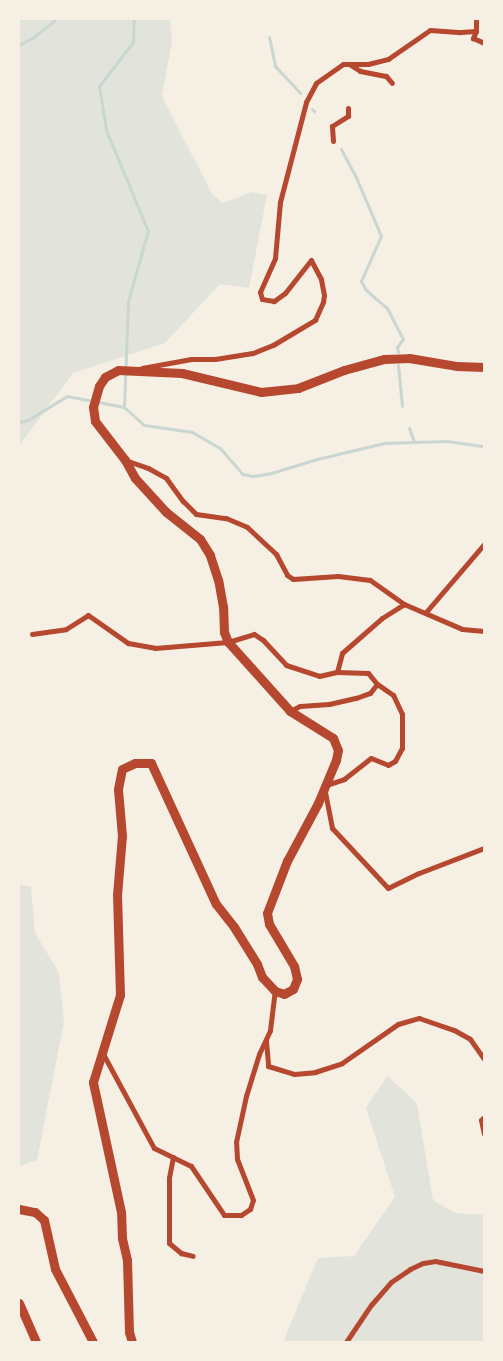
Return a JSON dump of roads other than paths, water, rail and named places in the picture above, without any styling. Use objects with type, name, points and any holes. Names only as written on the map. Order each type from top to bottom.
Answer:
[{"type":"main road","points":[[132,1342],[129,1332],[127,1269],[122,1238],[121,1212],[92,1082],[120,995],[117,895],[122,836],[118,789],[122,769],[135,763],[150,763],[216,904],[234,927],[257,964],[262,977],[275,991],[284,994],[292,989],[297,980],[294,966],[270,924],[267,913],[287,861],[318,803],[336,760],[337,745],[333,738],[290,711],[228,642],[224,632],[223,607],[218,580],[210,556],[200,539],[166,512],[135,478],[125,460],[95,421],[93,407],[99,386],[105,377],[118,370],[182,373],[261,392],[298,388],[344,370],[384,359],[409,358],[457,366],[484,367]]},
{"type":"main road","points":[[19,1209],[36,1212],[44,1220],[55,1269],[93,1342]]},
{"type":"main road","points":[[19,1303],[22,1319],[36,1342]]},
{"type":"street","points":[[476,19],[476,31],[473,38],[484,43]]},
{"type":"street","points":[[135,370],[191,359],[216,359],[253,353],[273,346],[315,320],[323,302],[324,294],[321,279],[311,260],[285,293],[274,301],[262,299],[260,292],[275,258],[280,202],[306,102],[316,82],[344,64],[368,64],[388,59],[430,30],[476,31]]},
{"type":"street","points":[[348,64],[360,71],[386,76],[392,83]]},
{"type":"street","points":[[333,141],[332,126],[348,116],[348,108]]},
{"type":"street","points":[[125,460],[148,468],[166,478],[183,501],[196,514],[226,518],[247,527],[276,554],[286,575],[293,579],[338,576],[370,580],[404,604],[462,629],[484,632]]},
{"type":"street","points":[[426,612],[484,544]]},
{"type":"street","points":[[337,672],[342,653],[382,618],[404,604]]},
{"type":"street","points":[[32,634],[66,629],[88,614],[128,643],[155,648],[228,642],[254,634],[264,640],[286,665],[319,676],[337,672],[368,673],[377,684],[393,695],[402,714],[402,748],[395,761],[388,765],[371,758],[344,779],[324,785],[332,828],[388,888],[419,873],[484,848]]},
{"type":"street","points":[[290,711],[300,706],[329,704],[356,698],[370,693],[377,684]]},
{"type":"street","points":[[102,1052],[154,1148],[191,1166],[224,1215],[241,1215],[250,1209],[253,1200],[237,1159],[236,1142],[246,1096],[270,1030],[275,991]]},
{"type":"street","points":[[266,1041],[268,1066],[294,1074],[315,1072],[342,1063],[398,1024],[420,1018],[454,1030],[470,1039],[484,1059]]},
{"type":"street","points":[[484,1117],[481,1120],[484,1134]]},
{"type":"street","points":[[173,1157],[169,1178],[170,1243],[181,1253],[193,1256]]},
{"type":"street","points":[[346,1342],[370,1305],[391,1282],[423,1262],[435,1261],[484,1270]]},
{"type":"waterway","points":[[19,45],[32,38],[54,21],[54,19]]},
{"type":"waterway","points":[[124,407],[128,301],[148,231],[106,130],[99,86],[133,42],[134,19]]},
{"type":"waterway","points":[[269,37],[275,66],[300,93]]},
{"type":"waterway","points":[[341,149],[355,175],[381,236],[361,281],[366,290],[387,308],[403,339],[397,347],[398,352]]},
{"type":"waterway","points":[[398,365],[402,406]]},
{"type":"waterway","points":[[19,422],[28,420],[67,396],[124,407],[144,425],[192,432],[220,448],[243,474],[253,476],[384,443],[447,441],[484,446]]},
{"type":"waterway","points":[[409,428],[414,442]]}]
